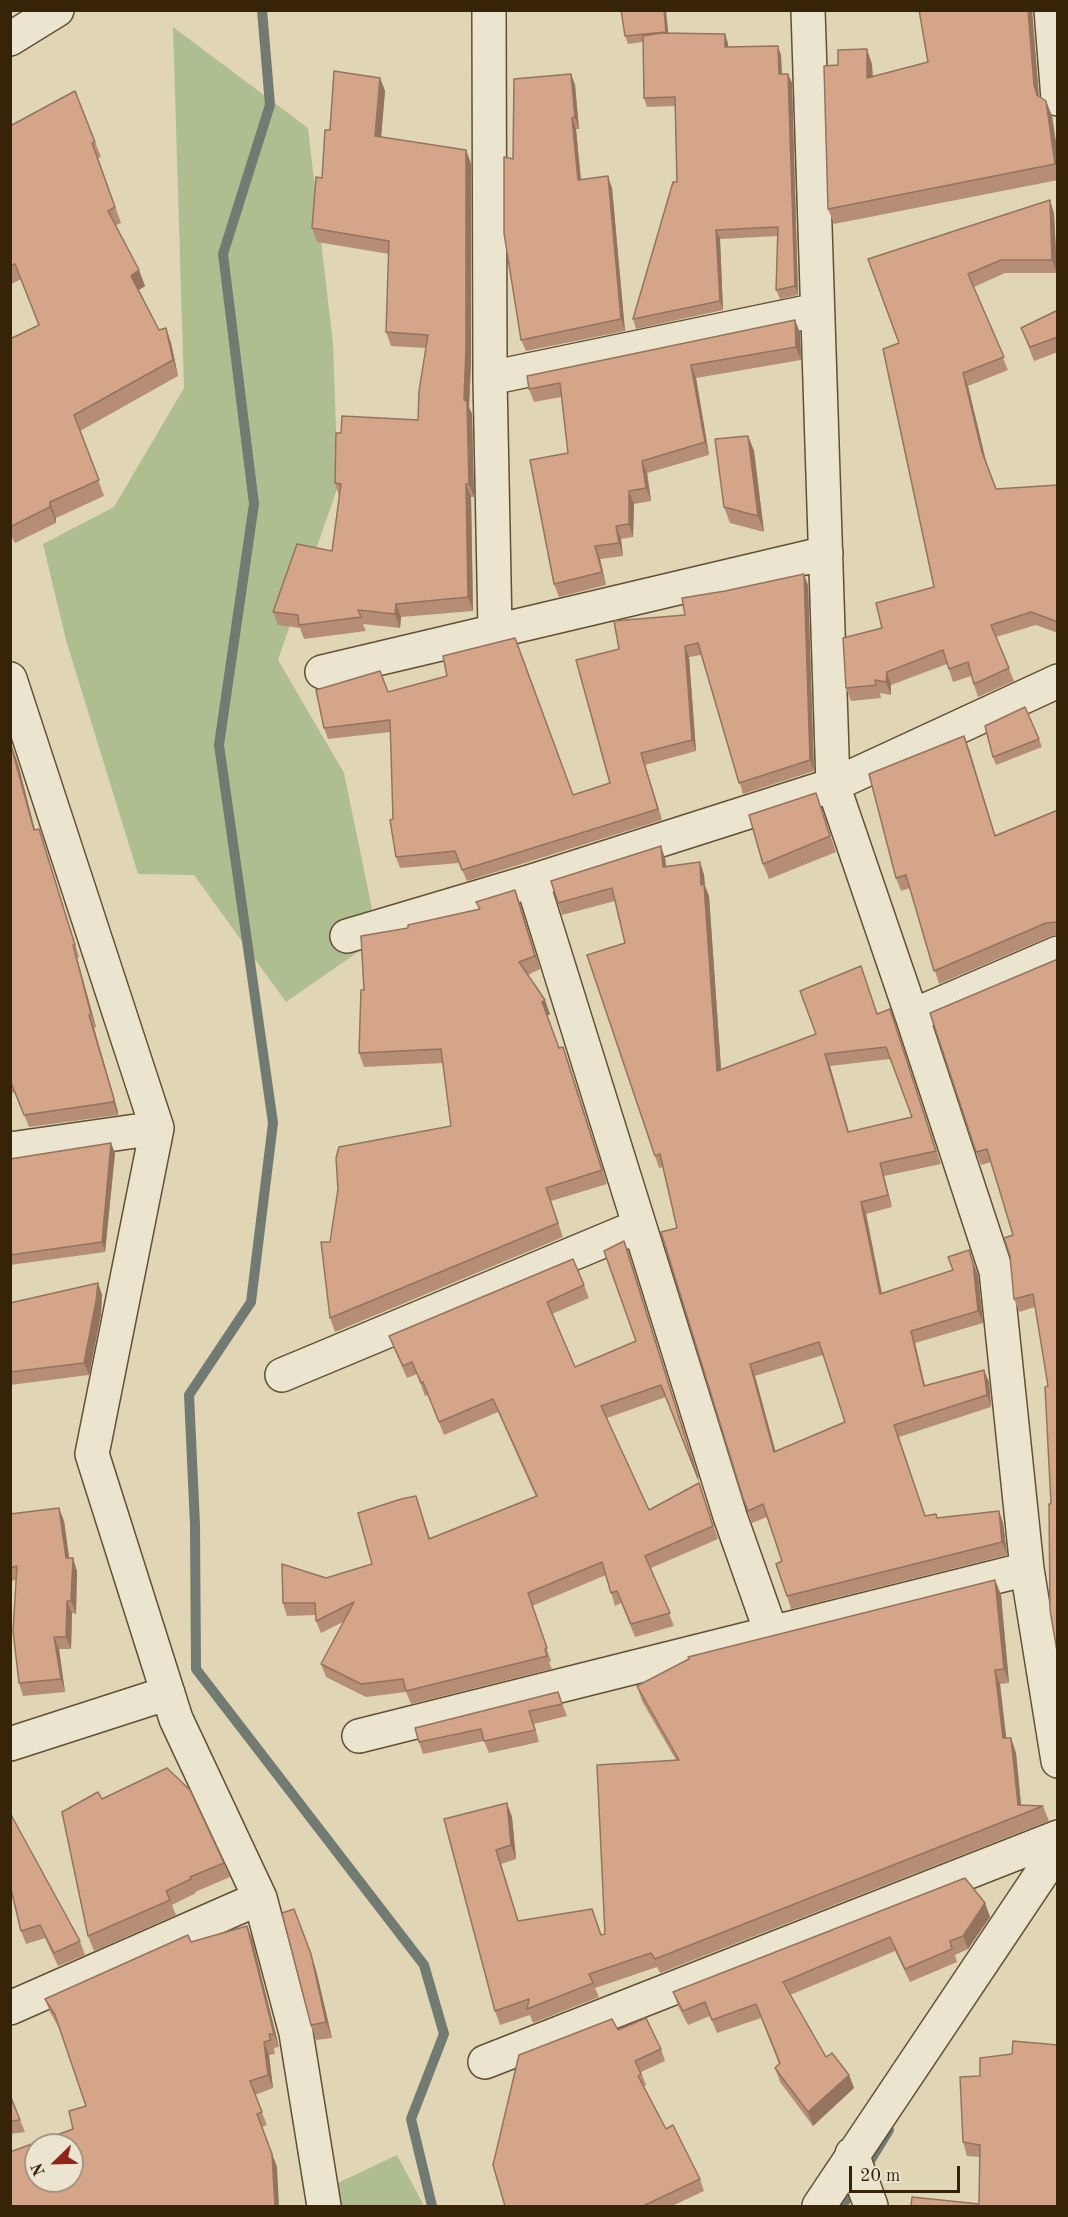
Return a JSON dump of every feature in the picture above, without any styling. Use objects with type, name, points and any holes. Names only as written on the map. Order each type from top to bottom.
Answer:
[{"type":"street","points":[[10,39],[57,10]]},
{"type":"street","points":[[489,10],[490,378],[495,630]]},
{"type":"street","points":[[808,10],[833,785],[996,1270],[1027,1569],[1058,1761]]},
{"type":"street","points":[[1051,10],[1058,99]]},
{"type":"street","points":[[490,378],[817,310]]},
{"type":"street","points":[[322,672],[825,553]]},
{"type":"street","points":[[10,679],[157,1128],[92,1454],[176,1719],[260,1898],[296,2032],[324,2206]]},
{"type":"street","points":[[347,936],[531,881],[833,785],[1058,681]]},
{"type":"street","points":[[531,881],[730,1516],[771,1632]]},
{"type":"street","points":[[912,1016],[1058,953]]},
{"type":"street","points":[[10,1149],[157,1128]]},
{"type":"street","points":[[282,1375],[639,1226]]},
{"type":"street","points":[[359,1736],[1027,1569]]},
{"type":"street","points":[[10,1744],[168,1694]]},
{"type":"street","points":[[485,2062],[1058,1837]]},
{"type":"street","points":[[819,2206],[1058,1850]]},
{"type":"street","points":[[10,2008],[260,1898]]},
{"type":"street","points":[[852,2154],[871,2206]]},
{"type":"green space","points":[[173,27],[308,128],[333,344],[338,486],[278,660],[344,773],[378,938],[286,1002],[194,875],[138,874],[66,640],[43,544],[114,507],[184,388]]},
{"type":"green space","points":[[397,2155],[424,2206],[326,2206],[321,2191]]},
{"type":"building","points":[[621,10],[664,10],[666,32],[625,36]]},
{"type":"building","points":[[919,10],[1028,10],[1034,85],[1037,95],[1046,101],[1055,164],[828,209],[824,66],[838,65],[838,50],[867,49],[867,78],[928,62]]},
{"type":"building","points":[[661,33],[725,34],[725,47],[778,46],[779,74],[788,74],[795,286],[776,290],[778,227],[716,230],[720,301],[633,319],[673,182],[677,182],[675,97],[644,98],[643,36]]},
{"type":"building","points":[[334,71],[380,78],[375,136],[466,150],[464,400],[467,401],[469,484],[466,484],[468,597],[396,604],[395,614],[358,610],[361,617],[299,625],[298,615],[273,612],[297,544],[332,551],[341,484],[335,483],[336,433],[341,433],[342,416],[418,420],[419,391],[428,335],[386,332],[389,241],[312,228],[316,177],[322,178],[325,130],[330,130]]},
{"type":"building","points":[[571,74],[575,117],[572,118],[578,180],[608,176],[621,319],[521,340],[504,233],[504,157],[513,159],[514,79]]},
{"type":"building","points":[[75,91],[95,142],[92,143],[115,207],[108,211],[139,270],[131,276],[159,330],[166,328],[173,360],[74,415],[99,480],[50,502],[50,507],[10,527],[10,339],[39,325],[15,264],[10,266],[10,126]]},
{"type":"building","points":[[1050,200],[1052,260],[1001,260],[968,274],[1004,357],[963,373],[982,452],[996,489],[1058,485],[1058,622],[1031,612],[991,625],[1009,668],[974,684],[968,662],[949,669],[943,650],[887,672],[886,682],[875,680],[876,685],[846,688],[843,638],[882,628],[876,603],[934,587],[883,349],[899,343],[868,259]]},
{"type":"building","points":[[1058,310],[1058,337],[1030,347],[1021,328]]},
{"type":"building","points":[[795,320],[796,347],[691,365],[705,442],[642,461],[646,488],[629,491],[629,524],[616,526],[619,543],[595,546],[602,572],[554,584],[530,460],[568,453],[560,383],[529,389],[527,376]]},
{"type":"building","points":[[748,436],[758,516],[724,507],[715,439]]},
{"type":"building","points":[[804,574],[810,760],[739,783],[698,643],[685,646],[692,740],[641,753],[658,809],[462,870],[455,851],[396,857],[390,820],[393,819],[390,720],[324,728],[316,690],[380,671],[388,692],[447,676],[443,656],[515,638],[573,795],[610,783],[576,660],[619,649],[614,621],[685,615],[682,598]]},
{"type":"building","points":[[1025,707],[1039,739],[993,757],[985,726]]},
{"type":"building","points":[[964,736],[995,836],[1058,810],[1058,922],[1046,923],[934,971],[906,875],[896,878],[869,774]]},
{"type":"building","points":[[10,742],[34,830],[39,829],[75,945],[73,945],[91,1014],[89,1015],[113,1102],[24,1115],[10,1080]]},
{"type":"building","points":[[816,793],[830,836],[763,864],[749,815]]},
{"type":"building","points":[[661,846],[663,867],[700,862],[701,885],[704,884],[717,1071],[816,1034],[800,991],[861,966],[877,1014],[890,1009],[936,1151],[880,1163],[888,1195],[861,1202],[880,1294],[953,1270],[948,1257],[969,1250],[973,1263],[978,1311],[911,1331],[924,1386],[984,1370],[987,1395],[894,1425],[925,1516],[936,1514],[937,1518],[999,1511],[1002,1542],[787,1596],[776,1564],[782,1561],[763,1504],[748,1511],[743,1498],[661,1232],[677,1228],[660,1154],[655,1156],[587,955],[625,943],[612,888],[558,903],[551,881]],"holes":[[[886,1047],[912,1117],[848,1132],[825,1054]],[[819,1342],[845,1422],[774,1452],[750,1364]]]},
{"type":"building","points":[[515,890],[535,956],[519,962],[545,1000],[542,1002],[559,1048],[563,1047],[602,1170],[546,1188],[558,1223],[330,1318],[321,1242],[330,1242],[338,1189],[336,1158],[339,1147],[451,1126],[441,1049],[359,1053],[361,990],[364,990],[361,936],[408,928],[408,925],[480,909],[476,902]]},
{"type":"building","points":[[1058,959],[1058,1657],[1050,1610],[1049,1504],[1051,1504],[1045,1387],[1048,1386],[1033,1294],[1014,1299],[1010,1256],[1004,1238],[1013,1235],[987,1149],[976,1152],[930,1013]]},
{"type":"building","points":[[111,1143],[102,1242],[10,1255],[10,1159]]},
{"type":"building","points":[[624,1241],[698,1478],[661,1385],[601,1406],[649,1510],[699,1483],[713,1526],[645,1556],[670,1613],[631,1624],[617,1591],[611,1593],[602,1562],[528,1593],[547,1648],[545,1649],[547,1656],[406,1691],[403,1679],[361,1684],[321,1664],[354,1602],[316,1621],[315,1603],[283,1603],[282,1564],[326,1578],[372,1564],[358,1513],[401,1499],[416,1496],[429,1539],[537,1496],[493,1399],[439,1422],[423,1382],[421,1383],[412,1362],[403,1366],[389,1336],[573,1259],[584,1285],[547,1302],[575,1367],[636,1341],[604,1251]]},
{"type":"building","points":[[98,1283],[84,1363],[10,1372],[10,1303]]},
{"type":"building","points":[[59,1508],[66,1558],[73,1558],[71,1601],[67,1601],[66,1637],[54,1637],[61,1679],[19,1683],[13,1631],[17,1566],[10,1568],[10,1514]]},
{"type":"building","points":[[995,1580],[1004,1669],[995,1670],[1003,1738],[1011,1738],[1018,1805],[1043,1806],[655,1959],[651,1953],[589,1974],[593,1983],[527,2009],[529,1999],[495,2011],[444,1819],[507,1803],[511,1845],[496,1850],[518,1921],[592,1909],[601,1935],[605,1934],[597,1765],[679,1760],[637,1686],[689,1659],[688,1657]]},
{"type":"building","points":[[558,1692],[562,1704],[529,1711],[535,1730],[484,1741],[481,1729],[419,1742],[415,1728]]},
{"type":"building","points":[[167,1768],[190,1790],[224,1863],[190,1877],[191,1879],[166,1891],[170,1900],[88,1936],[62,1812],[98,1792],[102,1799]]},
{"type":"building","points":[[10,1813],[80,1941],[54,1953],[40,1925],[21,1931],[10,1885]]},
{"type":"building","points":[[965,1878],[985,1903],[963,1936],[950,1941],[952,1949],[905,1969],[890,1937],[783,1982],[826,2057],[832,2053],[849,2075],[808,2112],[775,2068],[780,2063],[756,2004],[712,2020],[705,2002],[683,2011],[673,1992]]},
{"type":"building","points":[[294,1909],[311,1954],[326,2022],[311,2025],[282,1913]]},
{"type":"building","points":[[247,1926],[274,2034],[269,2034],[271,2040],[264,2042],[268,2075],[250,2081],[262,2112],[257,2114],[272,2154],[275,2206],[10,2206],[10,2152],[24,2147],[24,2193],[84,2193],[84,2133],[62,2133],[73,2129],[69,2111],[86,2106],[55,2015],[45,1999],[188,1935],[191,1942]]},
{"type":"building","points":[[646,2018],[661,2049],[635,2061],[641,2074],[638,2076],[666,2129],[673,2125],[700,2179],[643,2206],[505,2206],[493,2165],[519,2055],[612,2019],[618,2030]]},
{"type":"building","points":[[1013,2041],[1058,2045],[1058,2206],[911,2206],[912,2197],[979,2204],[980,2145],[963,2142],[960,2077],[980,2076],[980,2058],[1012,2054]]},
{"type":"building","points":[[10,2095],[20,2120],[10,2121]]},
{"type":"waterway","points":[[262,10],[270,105],[223,254],[254,504],[219,745],[273,1123],[251,1302],[189,1395],[195,1525],[196,1669],[424,1965],[444,2034],[411,2119],[432,2206]]},
{"type":"waterway","points":[[864,2171],[889,2130]]},
{"type":"waterway","points":[[842,2206],[856,2184]]}]
